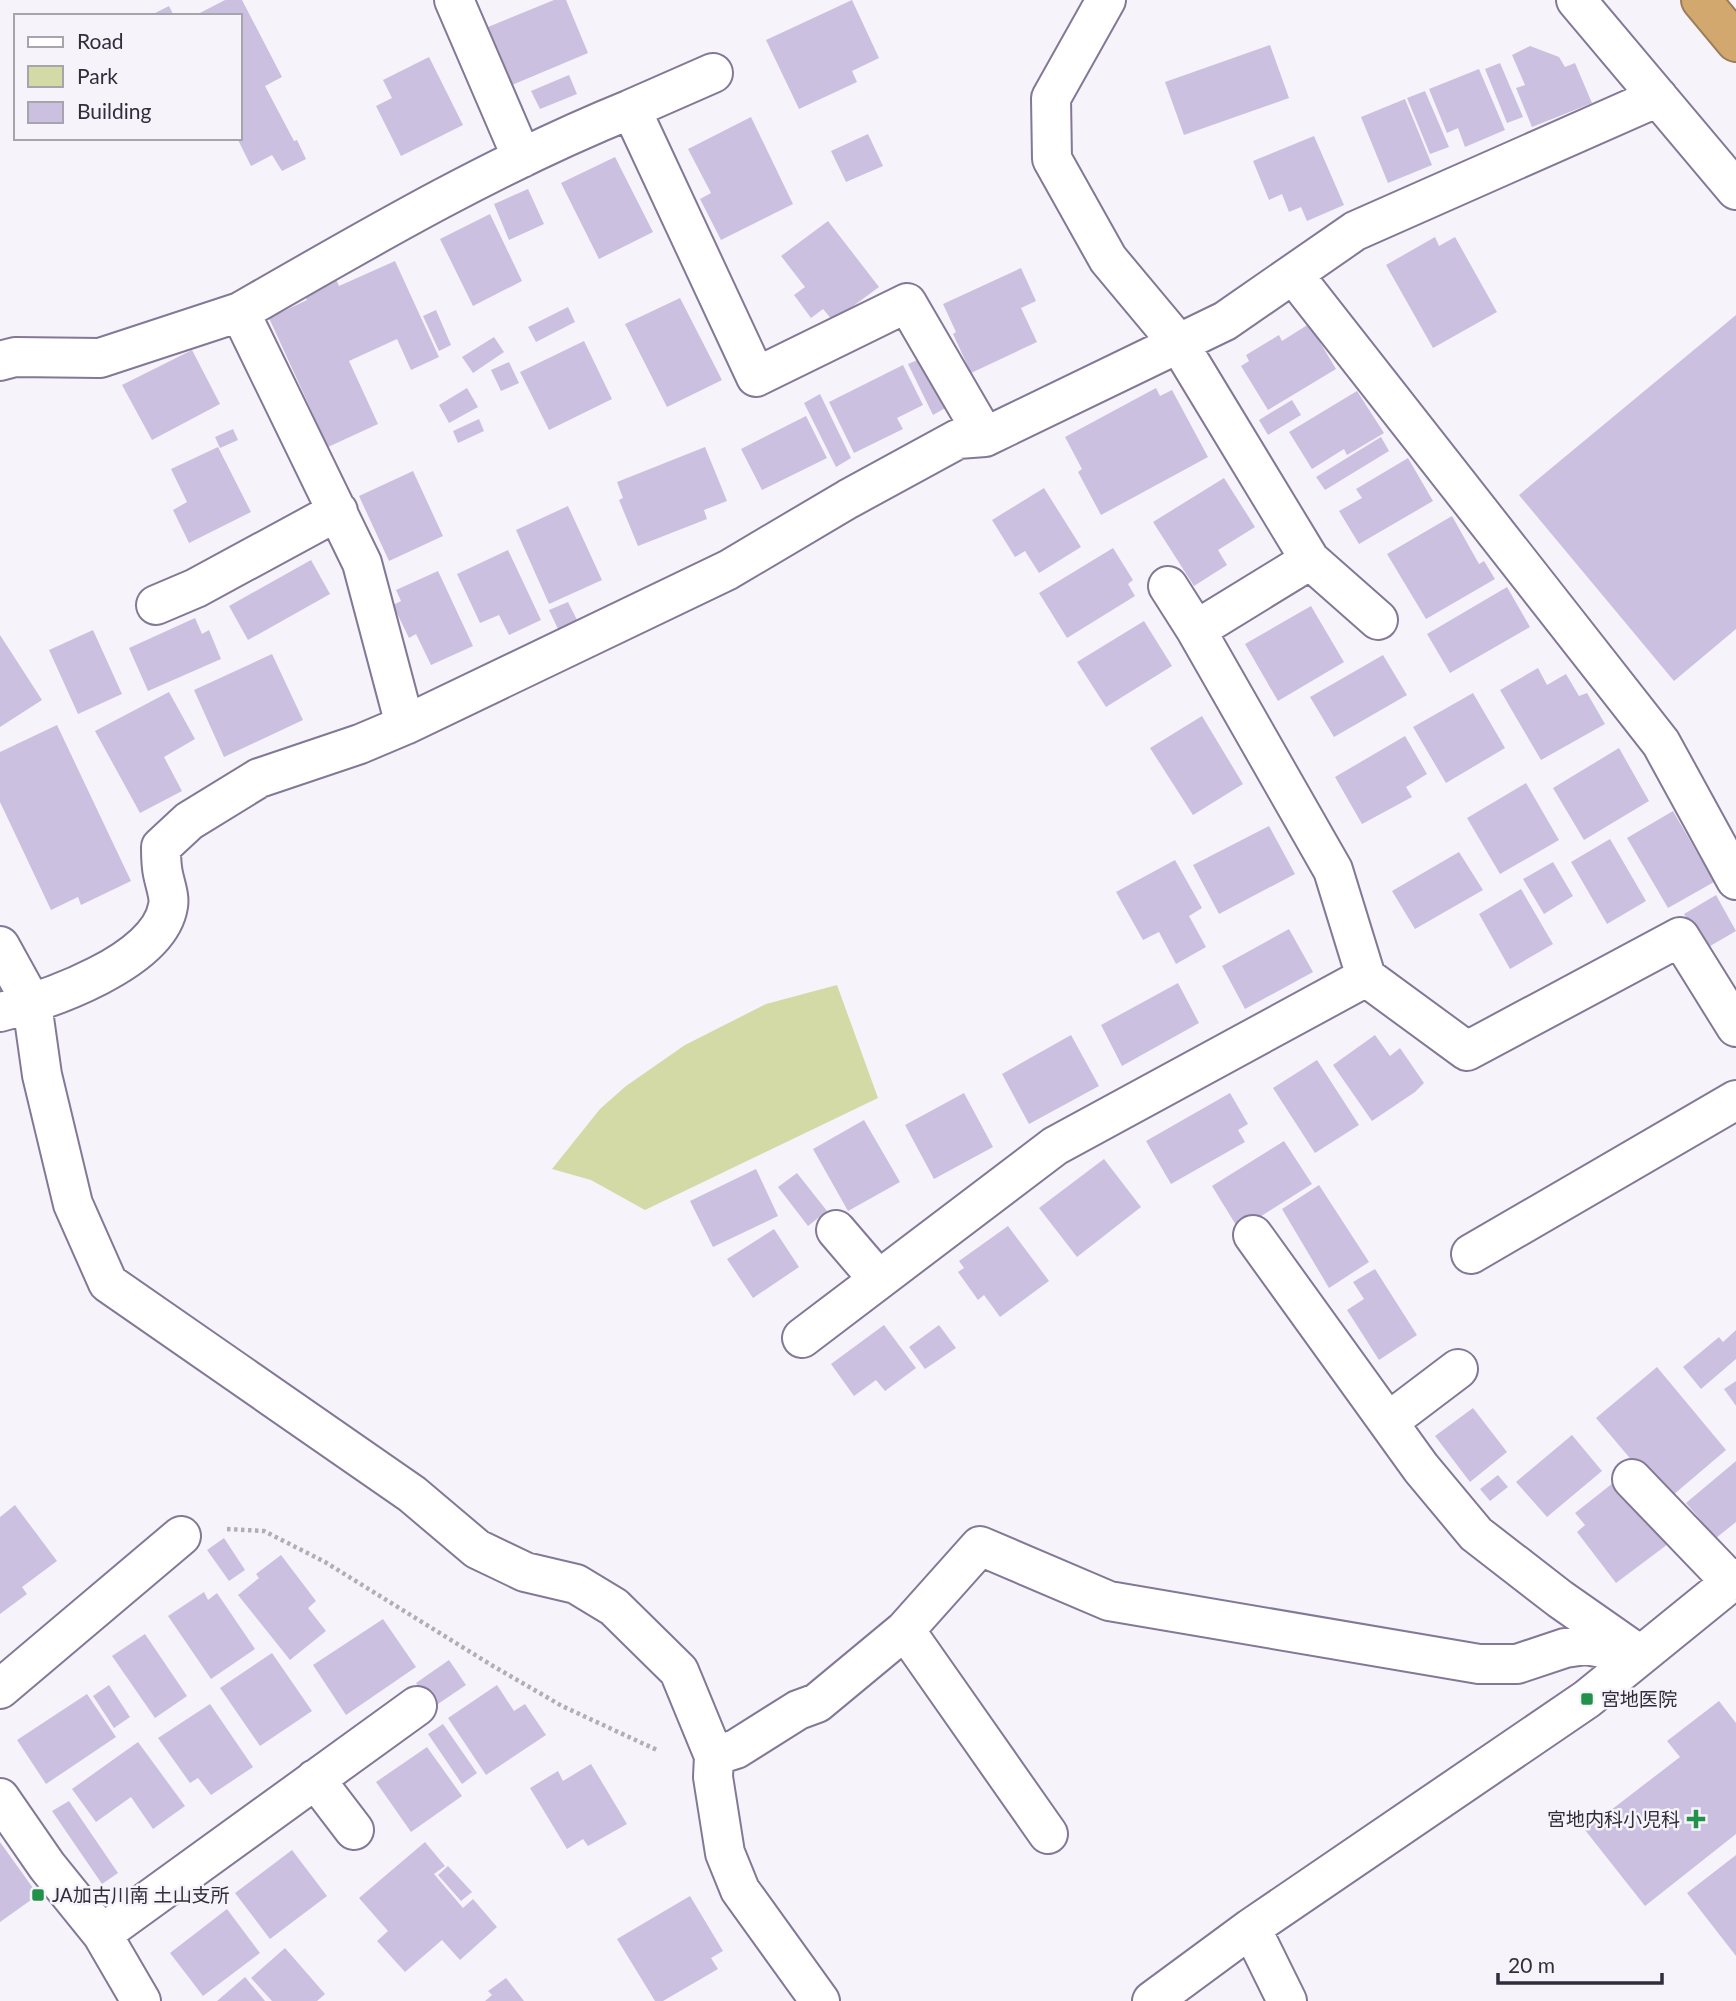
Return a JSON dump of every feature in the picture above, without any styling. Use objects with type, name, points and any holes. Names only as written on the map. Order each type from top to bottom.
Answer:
[{"type":"highway","points":[[1701,0],[1736,42]]},
{"type":"street","points":[[454,0],[522,158]]},
{"type":"street","points":[[1106,0],[1051,98],[1052,159],[1108,259],[1179,344],[1310,560],[1378,620]]},
{"type":"street","points":[[1576,0],[1736,190]]},
{"type":"street","points":[[0,360],[15,357],[100,358],[240,312],[384,230],[522,158],[579,130],[713,73]]},
{"type":"street","points":[[16,1008],[87,983],[147,944],[163,924],[169,904],[162,871],[161,847],[189,821],[259,778],[360,744],[405,725],[728,570],[848,499],[958,439],[985,438],[1225,321],[1355,231],[1658,97]]},
{"type":"street","points":[[631,109],[756,377],[906,303],[985,438]]},
{"type":"street","points":[[1293,274],[1661,743],[1736,880]]},
{"type":"street","points":[[240,312],[362,563],[405,725]]},
{"type":"street","points":[[156,605],[196,588],[338,511]]},
{"type":"street","points":[[1196,630],[1310,560]]},
{"type":"street","points":[[1168,586],[1196,630],[1333,870],[1366,977],[1467,1051],[1679,937],[1736,1027]]},
{"type":"street","points":[[0,946],[16,1008],[42,1075],[73,1204],[108,1283],[412,1494],[477,1549],[525,1572],[576,1584],[614,1607],[679,1671],[714,1766],[725,1853],[740,1890],[820,2001]]},
{"type":"street","points":[[802,1338],[1055,1146],[1366,977]]},
{"type":"street","points":[[1471,1254],[1736,1100]]},
{"type":"street","points":[[836,1230],[878,1279]]},
{"type":"street","points":[[1253,1235],[1421,1468],[1476,1534],[1560,1599],[1641,1655]]},
{"type":"street","points":[[1388,1422],[1458,1369]]},
{"type":"street","points":[[1152,2001],[1251,1928],[1587,1699],[1733,1580],[1632,1479]]},
{"type":"street","points":[[0,1689],[181,1536]]},
{"type":"street","points":[[714,1766],[798,1710],[817,1703],[905,1630],[980,1546],[1109,1601],[1479,1664],[1517,1664],[1565,1648],[1586,1645],[1641,1655]]},
{"type":"street","points":[[905,1630],[1048,1834]]},
{"type":"street","points":[[102,1934],[417,1706]]},
{"type":"street","points":[[316,1779],[354,1830]]},
{"type":"street","points":[[0,1798],[47,1867],[102,1934],[141,2001]]},
{"type":"street","points":[[1251,1928],[1287,2001]]},
{"type":"path","points":[[181,1536],[221,1528],[264,1531],[325,1562],[432,1630],[562,1706],[714,1766]]},
{"type":"green space","points":[[837,985],[878,1098],[645,1210],[591,1180],[552,1169],[600,1109],[626,1086],[685,1045],[766,1004]]},
{"type":"building","points":[[225,0],[242,0],[282,77],[265,86],[306,159],[282,171],[272,155],[251,166],[238,140],[242,140],[242,14],[198,14]]},
{"type":"building","points":[[554,0],[566,0],[588,53],[512,85],[488,27]]},
{"type":"building","points":[[852,0],[879,58],[852,71],[857,82],[799,109],[766,40]]},
{"type":"building","points":[[169,6],[173,14],[153,14]]},
{"type":"building","points":[[1270,45],[1289,98],[1184,135],[1165,82]]},
{"type":"building","points":[[1530,46],[1559,57],[1565,67],[1575,63],[1592,103],[1532,127],[1516,88],[1525,85],[1512,55]]},
{"type":"building","points":[[429,57],[463,125],[401,156],[376,106],[392,98],[383,80]]},
{"type":"building","points":[[1500,63],[1523,117],[1507,123],[1485,69]]},
{"type":"building","points":[[1479,69],[1505,130],[1465,147],[1458,128],[1447,133],[1429,89]]},
{"type":"building","points":[[569,75],[577,94],[540,109],[531,91]]},
{"type":"building","points":[[1425,91],[1449,147],[1430,154],[1407,98]]},
{"type":"building","points":[[1405,99],[1432,165],[1388,183],[1361,117]]},
{"type":"building","points":[[751,117],[793,204],[721,240],[700,199],[711,193],[688,149]]},
{"type":"building","points":[[868,134],[883,166],[846,182],[831,151]]},
{"type":"building","points":[[1314,136],[1344,205],[1307,221],[1301,207],[1289,212],[1282,194],[1269,200],[1253,161]]},
{"type":"building","points":[[615,157],[653,232],[599,259],[561,183]]},
{"type":"building","points":[[528,189],[544,224],[509,240],[494,204]]},
{"type":"building","points":[[490,214],[522,281],[473,306],[440,239]]},
{"type":"building","points":[[828,221],[879,287],[833,321],[823,309],[811,318],[794,295],[805,287],[781,256]]},
{"type":"building","points":[[1435,237],[1439,246],[1455,237],[1497,312],[1433,348],[1386,265]]},
{"type":"building","points":[[395,261],[439,357],[411,370],[397,339],[349,361],[378,424],[328,447],[269,318],[307,300],[304,294],[336,279],[339,286]]},
{"type":"building","points":[[1021,268],[1036,301],[1021,308],[1037,342],[971,373],[943,304]]},
{"type":"building","points":[[680,298],[722,380],[667,407],[625,324]]},
{"type":"building","points":[[568,307],[575,322],[536,342],[528,327]]},
{"type":"building","points":[[436,310],[451,345],[439,351],[423,316]]},
{"type":"building","points":[[1736,315],[1736,629],[1674,681],[1519,495]]},
{"type":"building","points":[[1309,324],[1336,369],[1268,410],[1241,366],[1249,361],[1246,355],[1279,335],[1282,341]]},
{"type":"building","points":[[494,337],[504,352],[473,373],[462,357]]},
{"type":"building","points":[[584,341],[612,399],[549,430],[520,372]]},
{"type":"building","points":[[192,350],[220,404],[152,440],[122,385]]},
{"type":"building","points":[[922,358],[947,407],[933,415],[908,364]]},
{"type":"building","points":[[509,362],[519,383],[501,391],[491,370]]},
{"type":"building","points":[[903,365],[923,405],[897,418],[903,429],[854,453],[829,402]]},
{"type":"building","points":[[467,388],[478,407],[449,423],[439,405]]},
{"type":"building","points":[[1156,388],[1160,396],[1172,390],[1208,457],[1101,515],[1078,472],[1082,469],[1065,437]]},
{"type":"building","points":[[1357,391],[1384,433],[1347,455],[1344,449],[1312,469],[1289,432]]},
{"type":"building","points":[[820,394],[851,458],[836,467],[804,403]]},
{"type":"building","points":[[1292,400],[1301,415],[1268,435],[1259,420]]},
{"type":"building","points":[[806,416],[827,458],[762,490],[741,449]]},
{"type":"building","points":[[479,419],[484,431],[458,443],[453,431]]},
{"type":"building","points":[[233,429],[238,440],[220,448],[215,437]]},
{"type":"building","points":[[1381,437],[1389,451],[1325,490],[1316,477]]},
{"type":"building","points":[[218,447],[251,512],[189,543],[173,510],[187,502],[171,469]]},
{"type":"building","points":[[705,447],[727,501],[704,510],[707,519],[638,546],[619,500],[623,498],[617,482]]},
{"type":"building","points":[[1408,458],[1433,501],[1359,544],[1339,511],[1362,498],[1356,489]]},
{"type":"building","points":[[413,471],[443,536],[389,561],[359,496]]},
{"type":"building","points":[[1224,478],[1255,527],[1218,550],[1227,565],[1194,586],[1153,522]]},
{"type":"building","points":[[1044,488],[1081,547],[1039,573],[1025,551],[1015,557],[992,520]]},
{"type":"building","points":[[568,506],[602,580],[549,604],[516,530]]},
{"type":"building","points":[[1452,516],[1479,564],[1484,561],[1495,579],[1426,619],[1387,554]]},
{"type":"building","points":[[1113,548],[1133,580],[1128,584],[1135,596],[1067,638],[1039,593]]},
{"type":"building","points":[[508,550],[541,620],[509,635],[499,615],[480,623],[457,574]]},
{"type":"building","points":[[311,560],[330,594],[248,640],[229,606]]},
{"type":"building","points":[[438,571],[473,646],[431,665],[416,634],[409,638],[393,605],[401,601],[396,590]]},
{"type":"building","points":[[1507,587],[1530,627],[1450,673],[1427,634]]},
{"type":"building","points":[[568,602],[577,620],[558,629],[549,610]]},
{"type":"building","points":[[1311,606],[1344,662],[1278,701],[1245,644]]},
{"type":"building","points":[[195,618],[202,634],[209,630],[221,659],[148,691],[129,648]]},
{"type":"building","points":[[1144,621],[1172,666],[1106,707],[1077,662]]},
{"type":"building","points":[[93,630],[122,694],[78,714],[49,650]]},
{"type":"building","points":[[0,635],[42,700],[0,727]]},
{"type":"building","points":[[272,654],[303,720],[224,757],[194,690]]},
{"type":"building","points":[[1383,655],[1407,695],[1334,737],[1310,697]]},
{"type":"building","points":[[1538,668],[1547,685],[1566,674],[1579,696],[1587,693],[1605,724],[1541,760],[1500,690]]},
{"type":"building","points":[[169,692],[195,739],[164,757],[182,791],[140,813],[95,731]]},
{"type":"building","points":[[1473,693],[1505,748],[1446,783],[1413,727]]},
{"type":"building","points":[[1202,716],[1243,784],[1193,815],[1150,748]]},
{"type":"building","points":[[57,725],[131,881],[81,905],[78,897],[51,910],[0,802],[0,752]]},
{"type":"building","points":[[1405,736],[1427,774],[1406,787],[1412,797],[1362,824],[1335,777]]},
{"type":"building","points":[[1619,748],[1649,801],[1584,840],[1553,788]]},
{"type":"building","points":[[1526,783],[1559,840],[1500,874],[1467,818]]},
{"type":"building","points":[[1673,811],[1714,882],[1668,908],[1627,838]]},
{"type":"building","points":[[1269,826],[1295,874],[1219,914],[1193,865]]},
{"type":"building","points":[[1610,839],[1646,901],[1607,924],[1571,862]]},
{"type":"building","points":[[1459,852],[1483,890],[1415,929],[1392,891]]},
{"type":"building","points":[[1175,860],[1202,908],[1189,916],[1206,947],[1176,964],[1159,932],[1143,940],[1116,892]]},
{"type":"building","points":[[1553,862],[1573,896],[1544,914],[1523,879]]},
{"type":"building","points":[[1521,889],[1553,944],[1510,969],[1479,914]]},
{"type":"building","points":[[1716,895],[1736,931],[1705,949],[1684,914]]},
{"type":"building","points":[[1289,929],[1313,972],[1245,1009],[1222,966]]},
{"type":"building","points":[[1178,983],[1199,1023],[1122,1066],[1101,1025]]},
{"type":"building","points":[[1071,1035],[1099,1086],[1029,1124],[1002,1074]]},
{"type":"building","points":[[1375,1035],[1390,1056],[1400,1048],[1424,1083],[1372,1121],[1333,1065]]},
{"type":"building","points":[[1317,1060],[1359,1125],[1315,1153],[1273,1088]]},
{"type":"building","points":[[964,1093],[993,1147],[934,1179],[905,1125]]},
{"type":"building","points":[[1230,1093],[1248,1124],[1238,1130],[1245,1142],[1171,1184],[1146,1141]]},
{"type":"building","points":[[864,1120],[900,1182],[848,1211],[813,1149]]},
{"type":"building","points":[[1284,1141],[1312,1184],[1239,1230],[1212,1186]]},
{"type":"building","points":[[1104,1159],[1141,1207],[1077,1257],[1039,1208]]},
{"type":"building","points":[[756,1169],[778,1216],[713,1247],[690,1201]]},
{"type":"building","points":[[797,1173],[827,1211],[808,1226],[778,1187]]},
{"type":"building","points":[[1319,1185],[1369,1262],[1329,1288],[1282,1209]]},
{"type":"building","points":[[1008,1226],[1049,1281],[1000,1317],[984,1295],[978,1300],[958,1272],[964,1268],[959,1261]]},
{"type":"building","points":[[774,1229],[799,1267],[753,1298],[727,1259]]},
{"type":"building","points":[[1375,1269],[1417,1335],[1379,1360],[1347,1310],[1364,1299],[1353,1282]]},
{"type":"building","points":[[884,1325],[916,1368],[885,1391],[876,1380],[854,1396],[831,1364]]},
{"type":"building","points":[[939,1325],[956,1348],[925,1369],[909,1347]]},
{"type":"building","points":[[1736,1330],[1736,1359],[1701,1389],[1683,1367],[1719,1337],[1723,1342]]},
{"type":"building","points":[[1657,1367],[1726,1450],[1666,1501],[1596,1418]]},
{"type":"building","points":[[1736,1381],[1736,1406],[1724,1389]]},
{"type":"building","points":[[1473,1408],[1507,1452],[1470,1482],[1435,1436]]},
{"type":"building","points":[[1572,1435],[1602,1471],[1547,1517],[1516,1482]]},
{"type":"building","points":[[1736,1461],[1736,1522],[1716,1538],[1686,1503]]},
{"type":"building","points":[[1498,1475],[1508,1487],[1490,1501],[1480,1489]]},
{"type":"building","points":[[1618,1479],[1668,1544],[1616,1583],[1577,1532],[1585,1525],[1575,1513]]},
{"type":"building","points":[[15,1505],[57,1561],[22,1587],[27,1594],[0,1614],[0,1517]]},
{"type":"building","points":[[224,1538],[245,1570],[229,1581],[207,1550]]},
{"type":"building","points":[[281,1555],[316,1601],[308,1608],[326,1631],[290,1660],[238,1595],[259,1578],[256,1574]]},
{"type":"building","points":[[204,1592],[208,1600],[217,1593],[255,1649],[211,1679],[168,1616]]},
{"type":"building","points":[[383,1619],[416,1667],[346,1715],[313,1665]]},
{"type":"building","points":[[145,1634],[187,1696],[155,1718],[112,1656]]},
{"type":"building","points":[[272,1653],[312,1711],[260,1746],[220,1688]]},
{"type":"building","points":[[449,1660],[466,1685],[432,1708],[416,1683]]},
{"type":"building","points":[[109,1685],[130,1717],[114,1728],[93,1696]]},
{"type":"building","points":[[497,1685],[514,1711],[525,1704],[546,1735],[486,1775],[448,1718]]},
{"type":"building","points":[[87,1694],[116,1737],[46,1784],[17,1740]]},
{"type":"building","points":[[1719,1701],[1736,1723],[1736,1834],[1645,1906],[1585,1830],[1680,1757],[1667,1741]]},
{"type":"building","points":[[210,1704],[253,1767],[211,1795],[198,1778],[190,1783],[158,1738]]},
{"type":"building","points":[[443,1724],[477,1773],[462,1784],[428,1734]]},
{"type":"building","points":[[138,1742],[185,1806],[153,1829],[131,1797],[96,1822],[72,1789]]},
{"type":"building","points":[[427,1747],[462,1796],[411,1832],[376,1782]]},
{"type":"building","points":[[591,1764],[627,1824],[588,1846],[583,1839],[567,1849],[530,1788],[558,1771],[563,1781]]},
{"type":"building","points":[[69,1801],[118,1873],[102,1884],[52,1811]]},
{"type":"building","points":[[0,1842],[38,1895],[0,1922]]},
{"type":"building","points":[[425,1842],[445,1866],[434,1874],[463,1908],[473,1899],[497,1927],[460,1960],[442,1940],[405,1972],[377,1941],[388,1931],[359,1898]]},
{"type":"building","points":[[292,1850],[327,1896],[270,1939],[235,1893]]},
{"type":"building","points":[[1736,1855],[1736,1956],[1687,1893]]},
{"type":"building","points":[[448,1866],[472,1892],[461,1901],[438,1875]]},
{"type":"building","points":[[690,1896],[723,1951],[711,1958],[718,1969],[663,2001],[655,2001],[617,1939]]},
{"type":"building","points":[[227,1909],[260,1953],[203,1996],[170,1953]]},
{"type":"building","points":[[285,1948],[325,1994],[317,2001],[272,2001],[251,1978]]},
{"type":"building","points":[[245,1977],[265,2001],[217,2001]]},
{"type":"building","points":[[506,1978],[524,2001],[485,2001],[492,1995],[488,1991]]},
{"type":"place","name":"宮地医院","points":[[1587,1699]]},
{"type":"place","name":"宮地内科小児科","points":[[1696,1819]]},
{"type":"place","name":"JA加古川南 土山支所","points":[[38,1895]]}]
